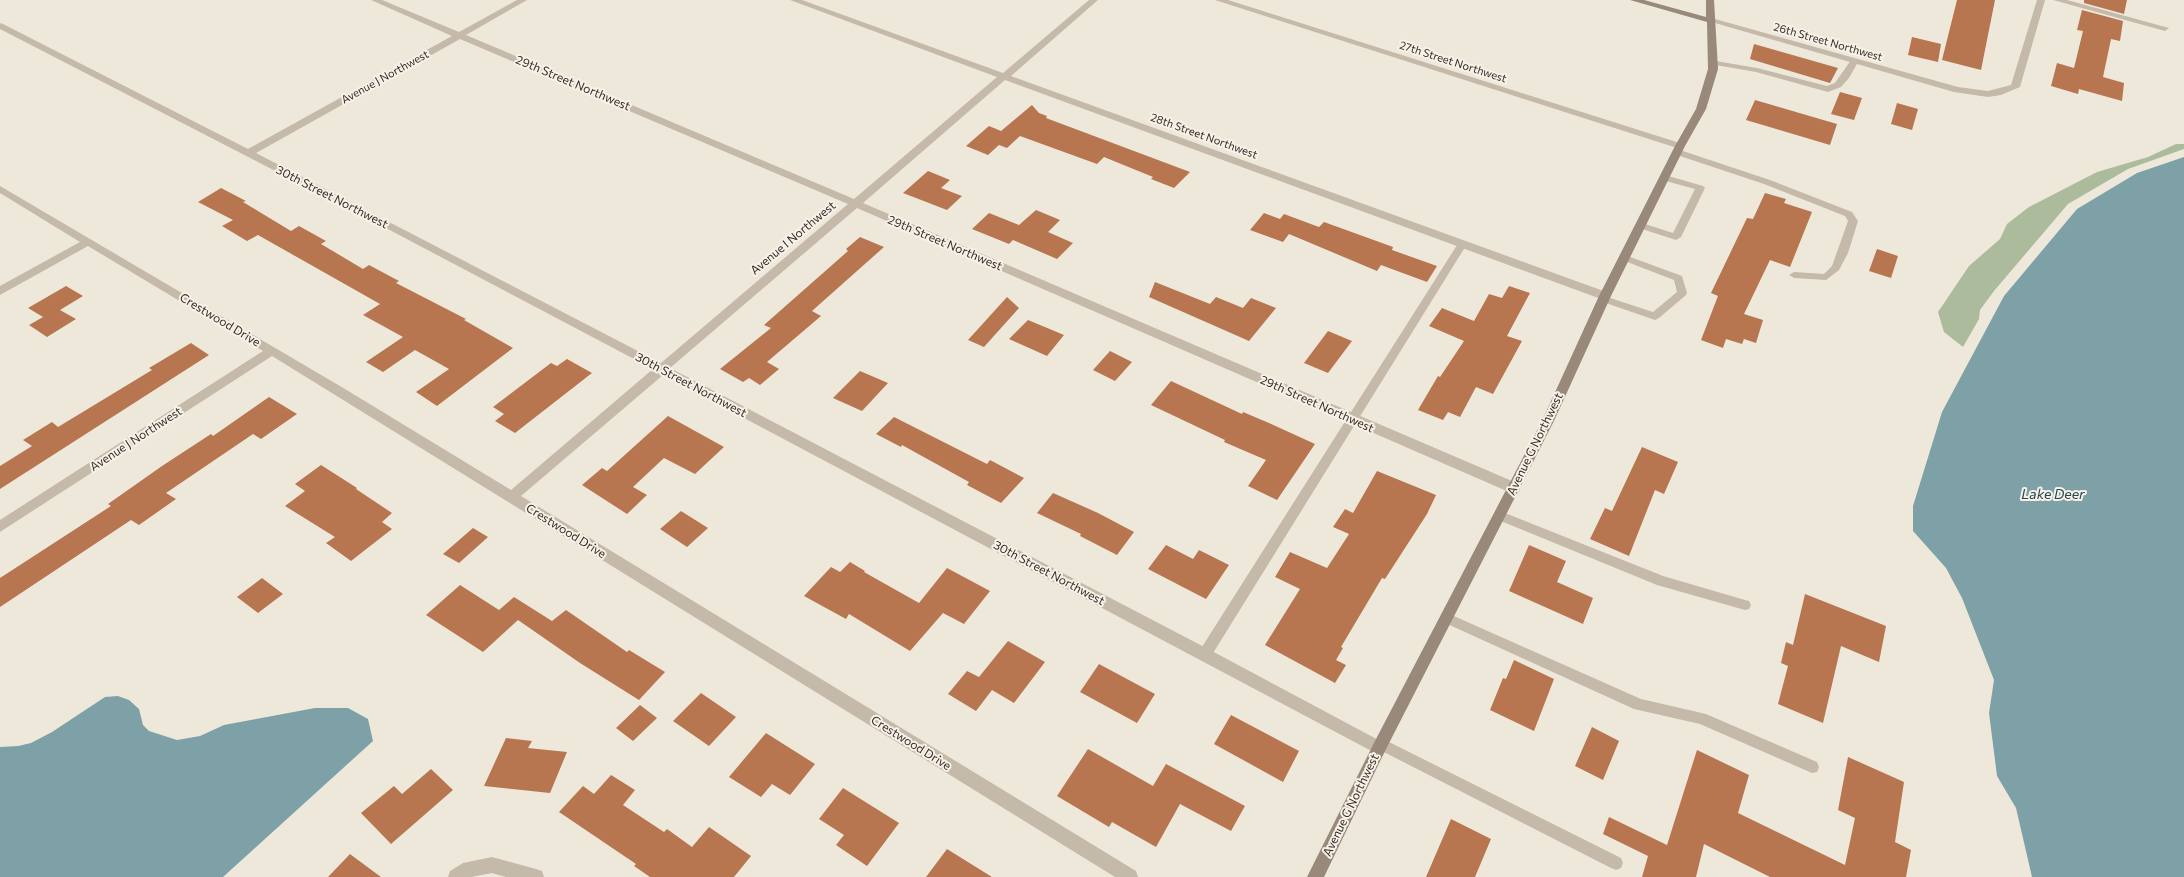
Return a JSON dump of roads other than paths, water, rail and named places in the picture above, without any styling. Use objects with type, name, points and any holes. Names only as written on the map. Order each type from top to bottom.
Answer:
[{"type":"main road","name":"26th Street Northwest","points":[[1634,0],[1712,22]]},
{"type":"main road","name":"Avenue G Northwest","points":[[1315,877],[1380,746],[1500,516],[1678,149],[1701,109],[1710,82],[1713,62],[1710,0]]},
{"type":"street","name":"29th Street Northwest","points":[[375,0],[855,204],[1352,420],[1514,488]]},
{"type":"street","name":"Avenue J Northwest","points":[[248,154],[523,0]]},
{"type":"street","name":"28th Street Northwest","points":[[794,0],[1605,297]]},
{"type":"street","name":"Avenue I Northwest","points":[[511,497],[1094,0]]},
{"type":"street","name":"27th Street Northwest","points":[[1219,0],[1678,149]]},
{"type":"street","name":"26th Street Northwest","points":[[1712,22],[1965,91],[1998,93],[2007,91],[2016,85],[2040,0]]},
{"type":"street","points":[[2057,0],[2165,28]]},
{"type":"street","name":"30th Street Northwest","points":[[0,26],[388,225],[1380,746]]},
{"type":"street","name":"Crestwood Drive","points":[[0,189],[272,350],[1130,877]]},
{"type":"street","points":[[0,292],[88,242]]},
{"type":"street","name":"Avenue J Northwest","points":[[0,528],[272,350]]},
{"type":"street","points":[[456,877],[469,870],[492,865],[536,877]]},
{"type":"lane","points":[[1713,62],[1757,70],[1828,89],[1838,85],[1854,62]]},
{"type":"lane","points":[[1678,149],[1849,214],[1853,221],[1843,254],[1836,268],[1826,277],[1794,276]]},
{"type":"lane","points":[[1642,226],[1676,237],[1700,188],[1665,178]]},
{"type":"lane","points":[[1205,654],[1462,244]]},
{"type":"lane","points":[[1605,297],[1655,316],[1682,293],[1678,278],[1626,258]]},
{"type":"lane","points":[[1500,516],[1660,581],[1744,605]]},
{"type":"lane","points":[[1447,618],[1639,705],[1701,718],[1812,767]]},
{"type":"lane","points":[[1380,746],[1616,863]]},
{"type":"water","name":"Lake Deer","points":[[2184,157],[2184,877],[2032,877],[2016,808],[1997,776],[1989,713],[1994,680],[1962,598],[1946,568],[1913,531],[1913,506],[1942,412],[2004,296],[2077,209],[2137,173]]},
{"type":"water","points":[[118,696],[129,700],[139,709],[143,725],[149,731],[177,740],[200,736],[224,725],[315,708],[348,708],[368,719],[373,741],[223,877],[0,877],[0,747],[31,743],[52,732],[105,697]]}]
